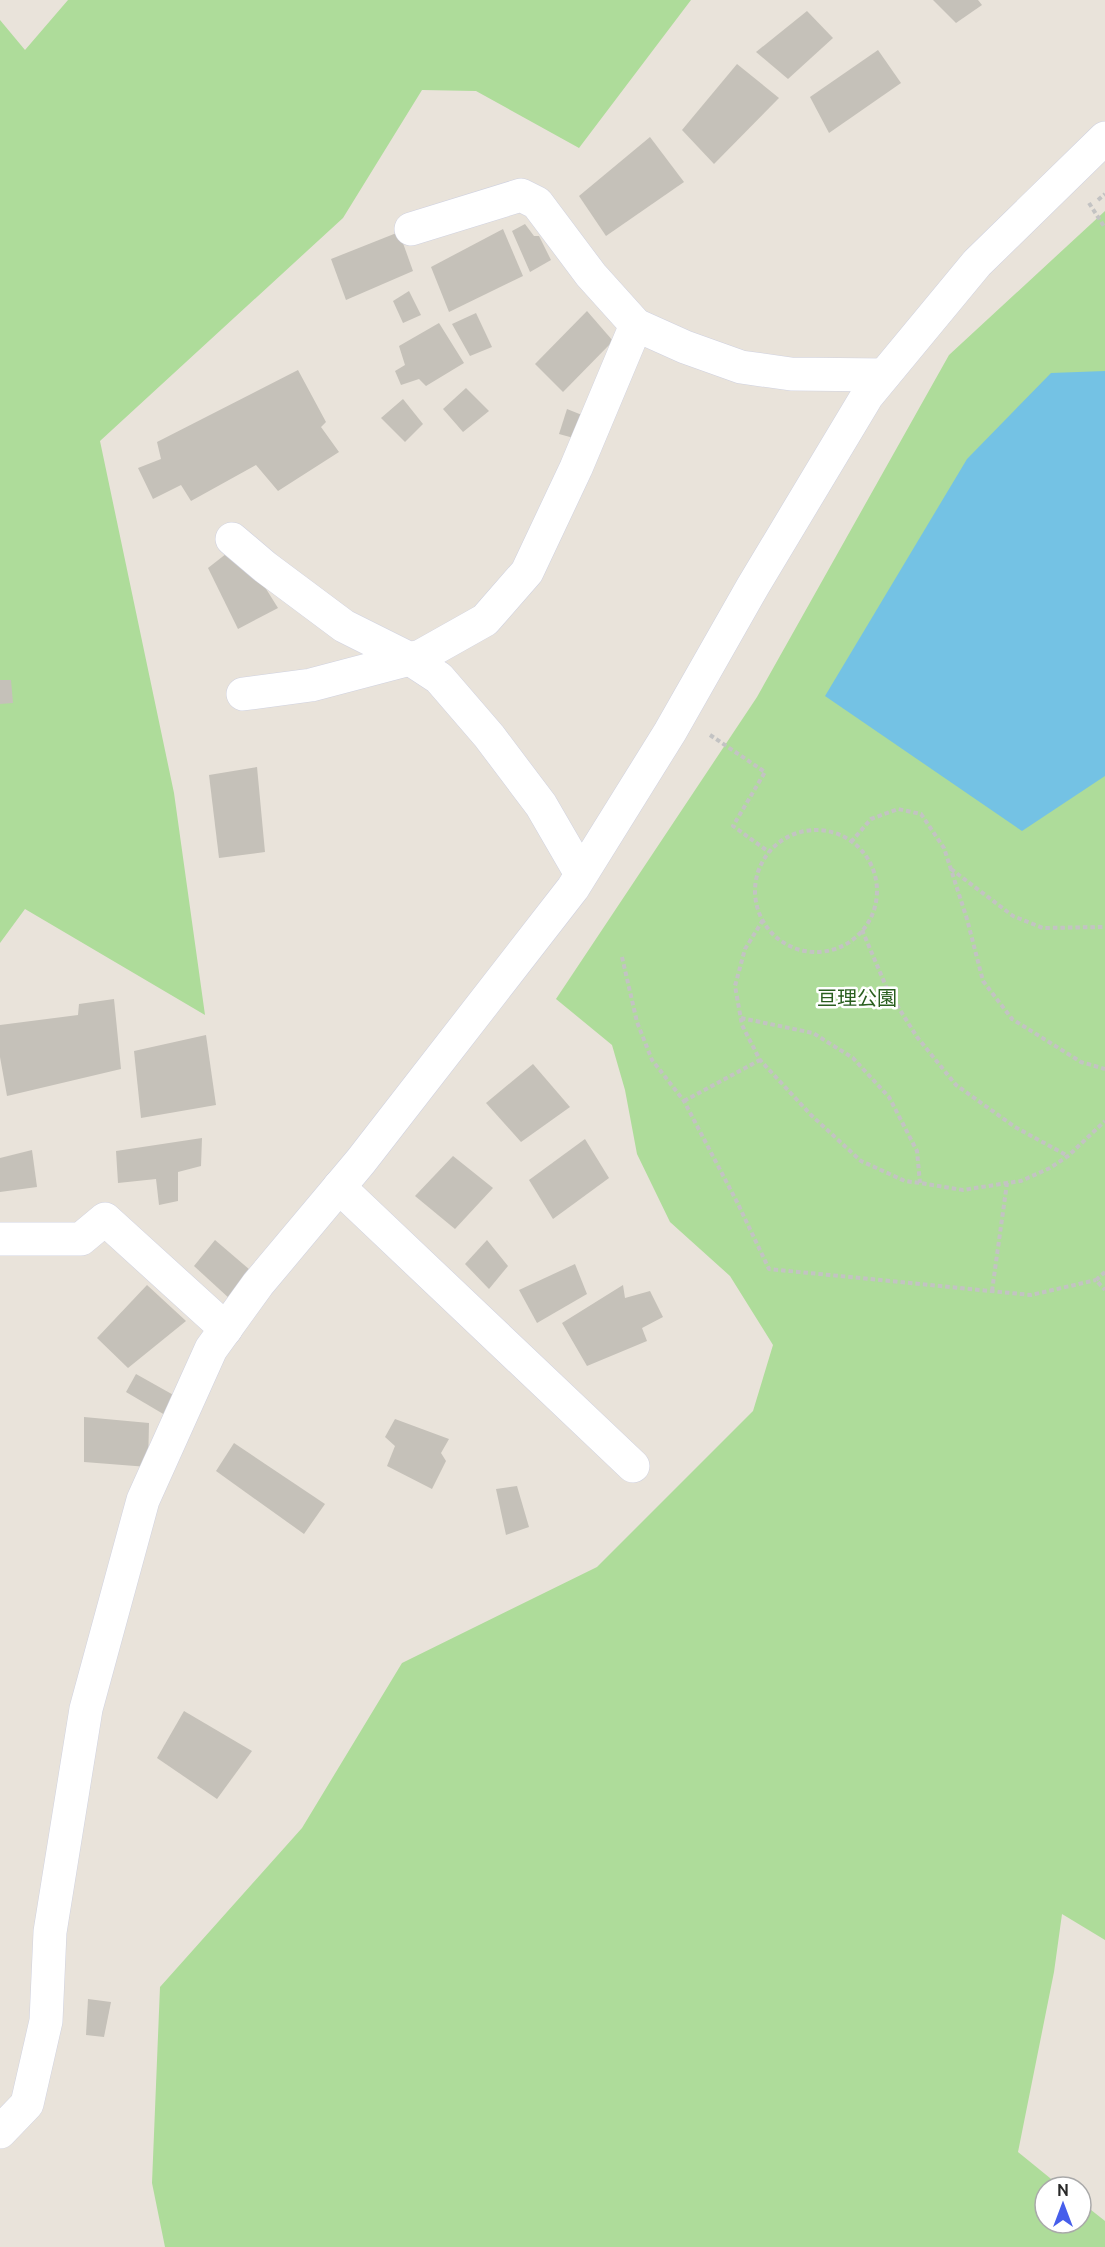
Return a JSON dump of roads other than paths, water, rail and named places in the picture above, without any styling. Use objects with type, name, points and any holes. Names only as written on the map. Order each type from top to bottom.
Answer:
[{"type":"street","points":[[0,2132],[27,2104],[46,2021],[50,1932],[86,1709],[143,1500],[218,1339],[258,1284],[339,1187],[476,1015],[581,874],[670,732],[753,586],[867,396],[977,263],[1105,138]]},
{"type":"street","points":[[411,229],[521,195],[537,203],[591,275],[636,325],[685,347],[741,367],[791,374],[884,375]]},
{"type":"street","points":[[243,694],[311,685],[421,656],[485,620],[527,572],[576,468],[636,325]]},
{"type":"street","points":[[232,539],[265,567],[344,626],[410,659],[440,678],[489,735],[541,805],[581,874]]},
{"type":"street","points":[[339,1187],[633,1466]]},
{"type":"street","points":[[0,1239],[81,1239],[105,1219],[218,1339]]},
{"type":"water","points":[[1105,371],[1105,776],[1022,831],[825,696],[967,459],[1051,373]]},
{"type":"park label","name":"亘理公園","points":[[857,997]]}]
